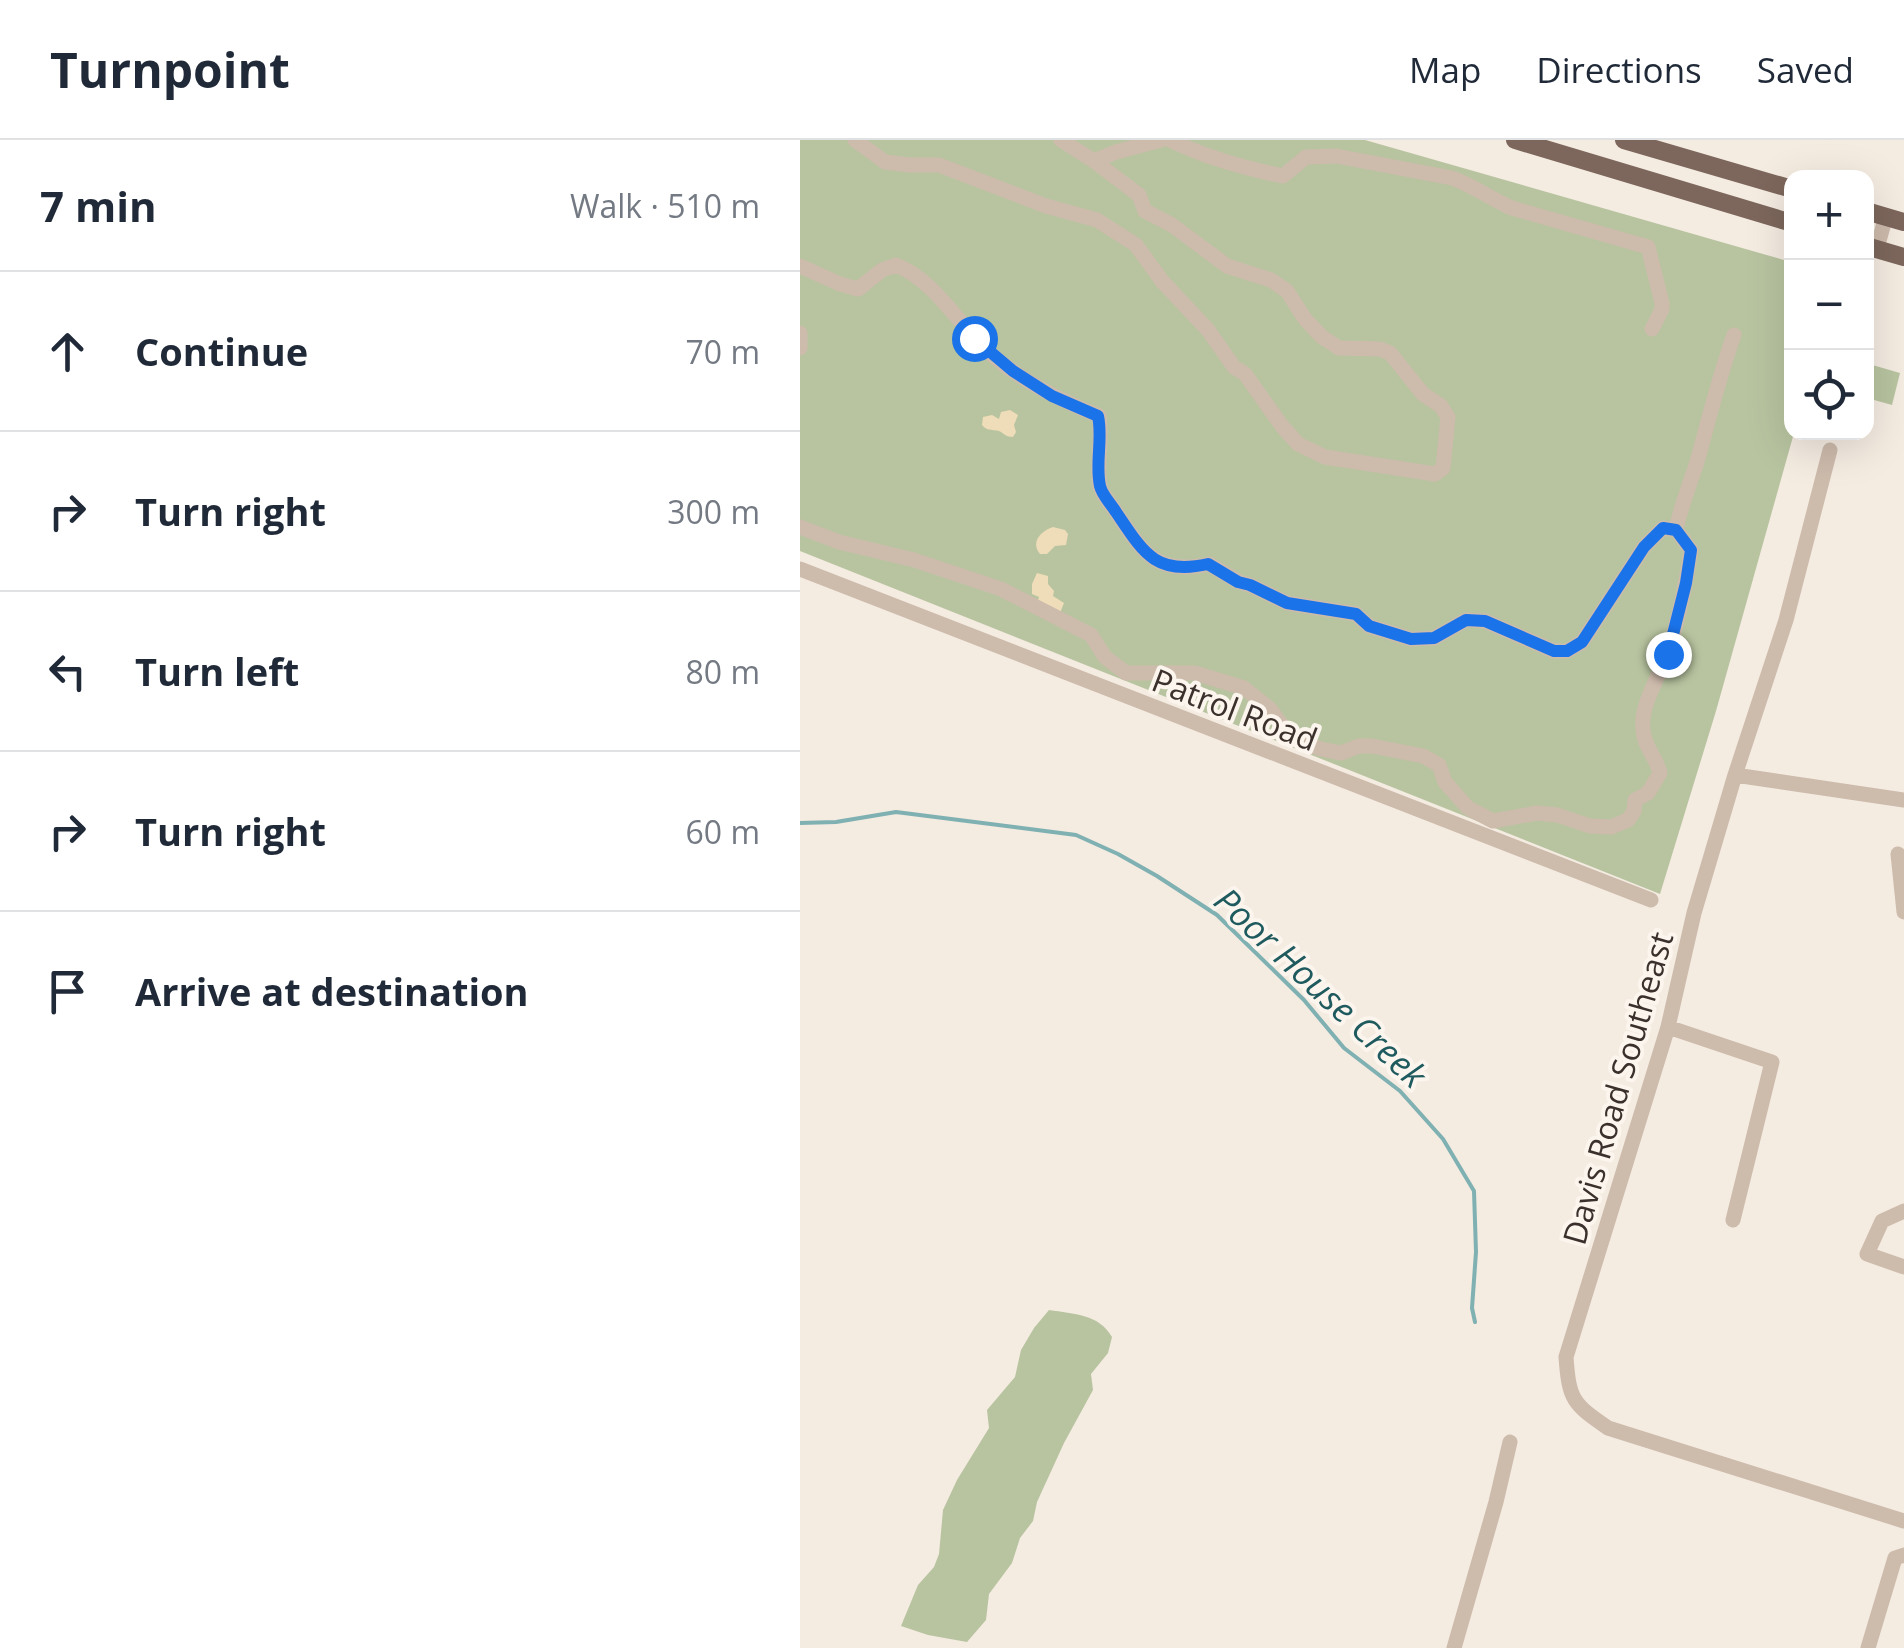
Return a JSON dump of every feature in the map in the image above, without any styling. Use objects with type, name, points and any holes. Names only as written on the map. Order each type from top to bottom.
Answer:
[{"type":"main road","points":[[1515,140],[1784,221]]},
{"type":"main road","points":[[1624,140],[1784,188]]},
{"type":"main road","points":[[1874,248],[1904,256]]},
{"type":"street","points":[[855,140],[885,162],[939,165],[1046,206],[1097,220],[1132,241],[1234,366],[1245,374],[1298,444],[1325,457],[1435,474],[1443,468],[1448,417],[1422,394],[1390,353],[1340,348],[1322,337],[1287,291],[1271,280],[1226,266],[1199,248],[1172,225],[1145,211],[1139,195],[1061,140]]},
{"type":"street","points":[[1094,162],[1161,140]]},
{"type":"street","points":[[1170,140],[1238,167],[1283,176],[1306,157],[1336,156],[1452,178],[1512,208],[1648,247],[1662,303],[1652,330]]},
{"type":"street","points":[[1874,245],[1895,219]]},
{"type":"street","points":[[800,266],[858,289],[896,264],[907,269],[1003,364],[1052,396],[1098,416],[1102,434],[1100,489],[1132,539],[1150,557],[1170,566],[1208,564],[1287,603],[1356,614],[1369,626],[1411,639],[1434,638],[1466,620],[1485,621],[1554,651],[1567,651],[1582,642],[1644,547],[1663,528],[1676,530],[1691,550],[1686,583],[1668,654],[1645,707],[1642,726],[1646,746],[1660,772],[1648,794],[1635,800],[1628,820],[1611,827],[1537,814],[1493,821],[1468,808],[1445,782],[1439,765],[1424,756],[1372,746],[1341,752],[1320,749],[1284,728],[1270,709],[1244,688],[1195,672],[1126,673],[1105,657],[1091,635],[1001,589],[914,560],[838,542],[800,527]]},
{"type":"street","points":[[800,333],[800,348]]},
{"type":"street","points":[[1676,530],[1734,335]]},
{"type":"street","name":"Davis Road Southeast","points":[[1830,450],[1786,620],[1694,913],[1668,1027],[1566,1357],[1573,1400],[1608,1428],[1904,1521]]},
{"type":"street","name":"Patrol Road","points":[[800,569],[1652,900]]},
{"type":"street","points":[[1735,775],[1904,800]]},
{"type":"street","points":[[1898,854],[1904,912]]},
{"type":"street","points":[[1668,1027],[1772,1062],[1733,1220]]},
{"type":"street","points":[[1904,1211],[1882,1221],[1867,1254],[1904,1267]]},
{"type":"street","points":[[1454,1648],[1510,1442]]},
{"type":"street","points":[[1868,1648],[1895,1558],[1904,1555]]},
{"type":"green space","points":[[800,140],[1365,140],[1784,260],[1784,440],[1792,440],[1660,894],[800,551]]},
{"type":"green space","points":[[1874,365],[1900,373],[1892,405],[1874,400]]},
{"type":"green space","points":[[1049,1310],[1093,1319],[1112,1337],[1108,1353],[1091,1374],[1093,1390],[1064,1443],[1037,1502],[1033,1521],[1020,1538],[1012,1563],[989,1594],[986,1620],[967,1642],[901,1626],[918,1585],[934,1567],[943,1510],[989,1428],[987,1410],[1015,1377],[1021,1350]]},
{"type":"sand","points":[[1010,410],[1018,415],[1013,437],[982,425],[983,417],[992,415],[999,419],[1001,412]]},
{"type":"sand","points":[[1053,527],[1068,534],[1066,545],[1040,554],[1038,538]]},
{"type":"sand","points":[[1037,573],[1048,576],[1053,596],[1064,603],[1060,613],[1037,603],[1039,597],[1032,594],[1032,584]]},
{"type":"waterway","name":"Poor House Creek","points":[[800,823],[836,822],[896,812],[1076,835],[1157,876],[1217,915],[1304,1000],[1344,1048],[1400,1091],[1443,1139],[1474,1191],[1475,1322]]},
{"type":"route","points":[[974,338],[1013,371],[1052,396],[1098,416],[1102,434],[1100,489],[1132,539],[1150,557],[1170,566],[1208,564],[1287,603],[1356,614],[1369,626],[1411,639],[1434,638],[1466,620],[1485,621],[1554,651],[1567,651],[1582,642],[1644,547],[1663,528],[1676,530],[1691,550],[1668,654]]}]
